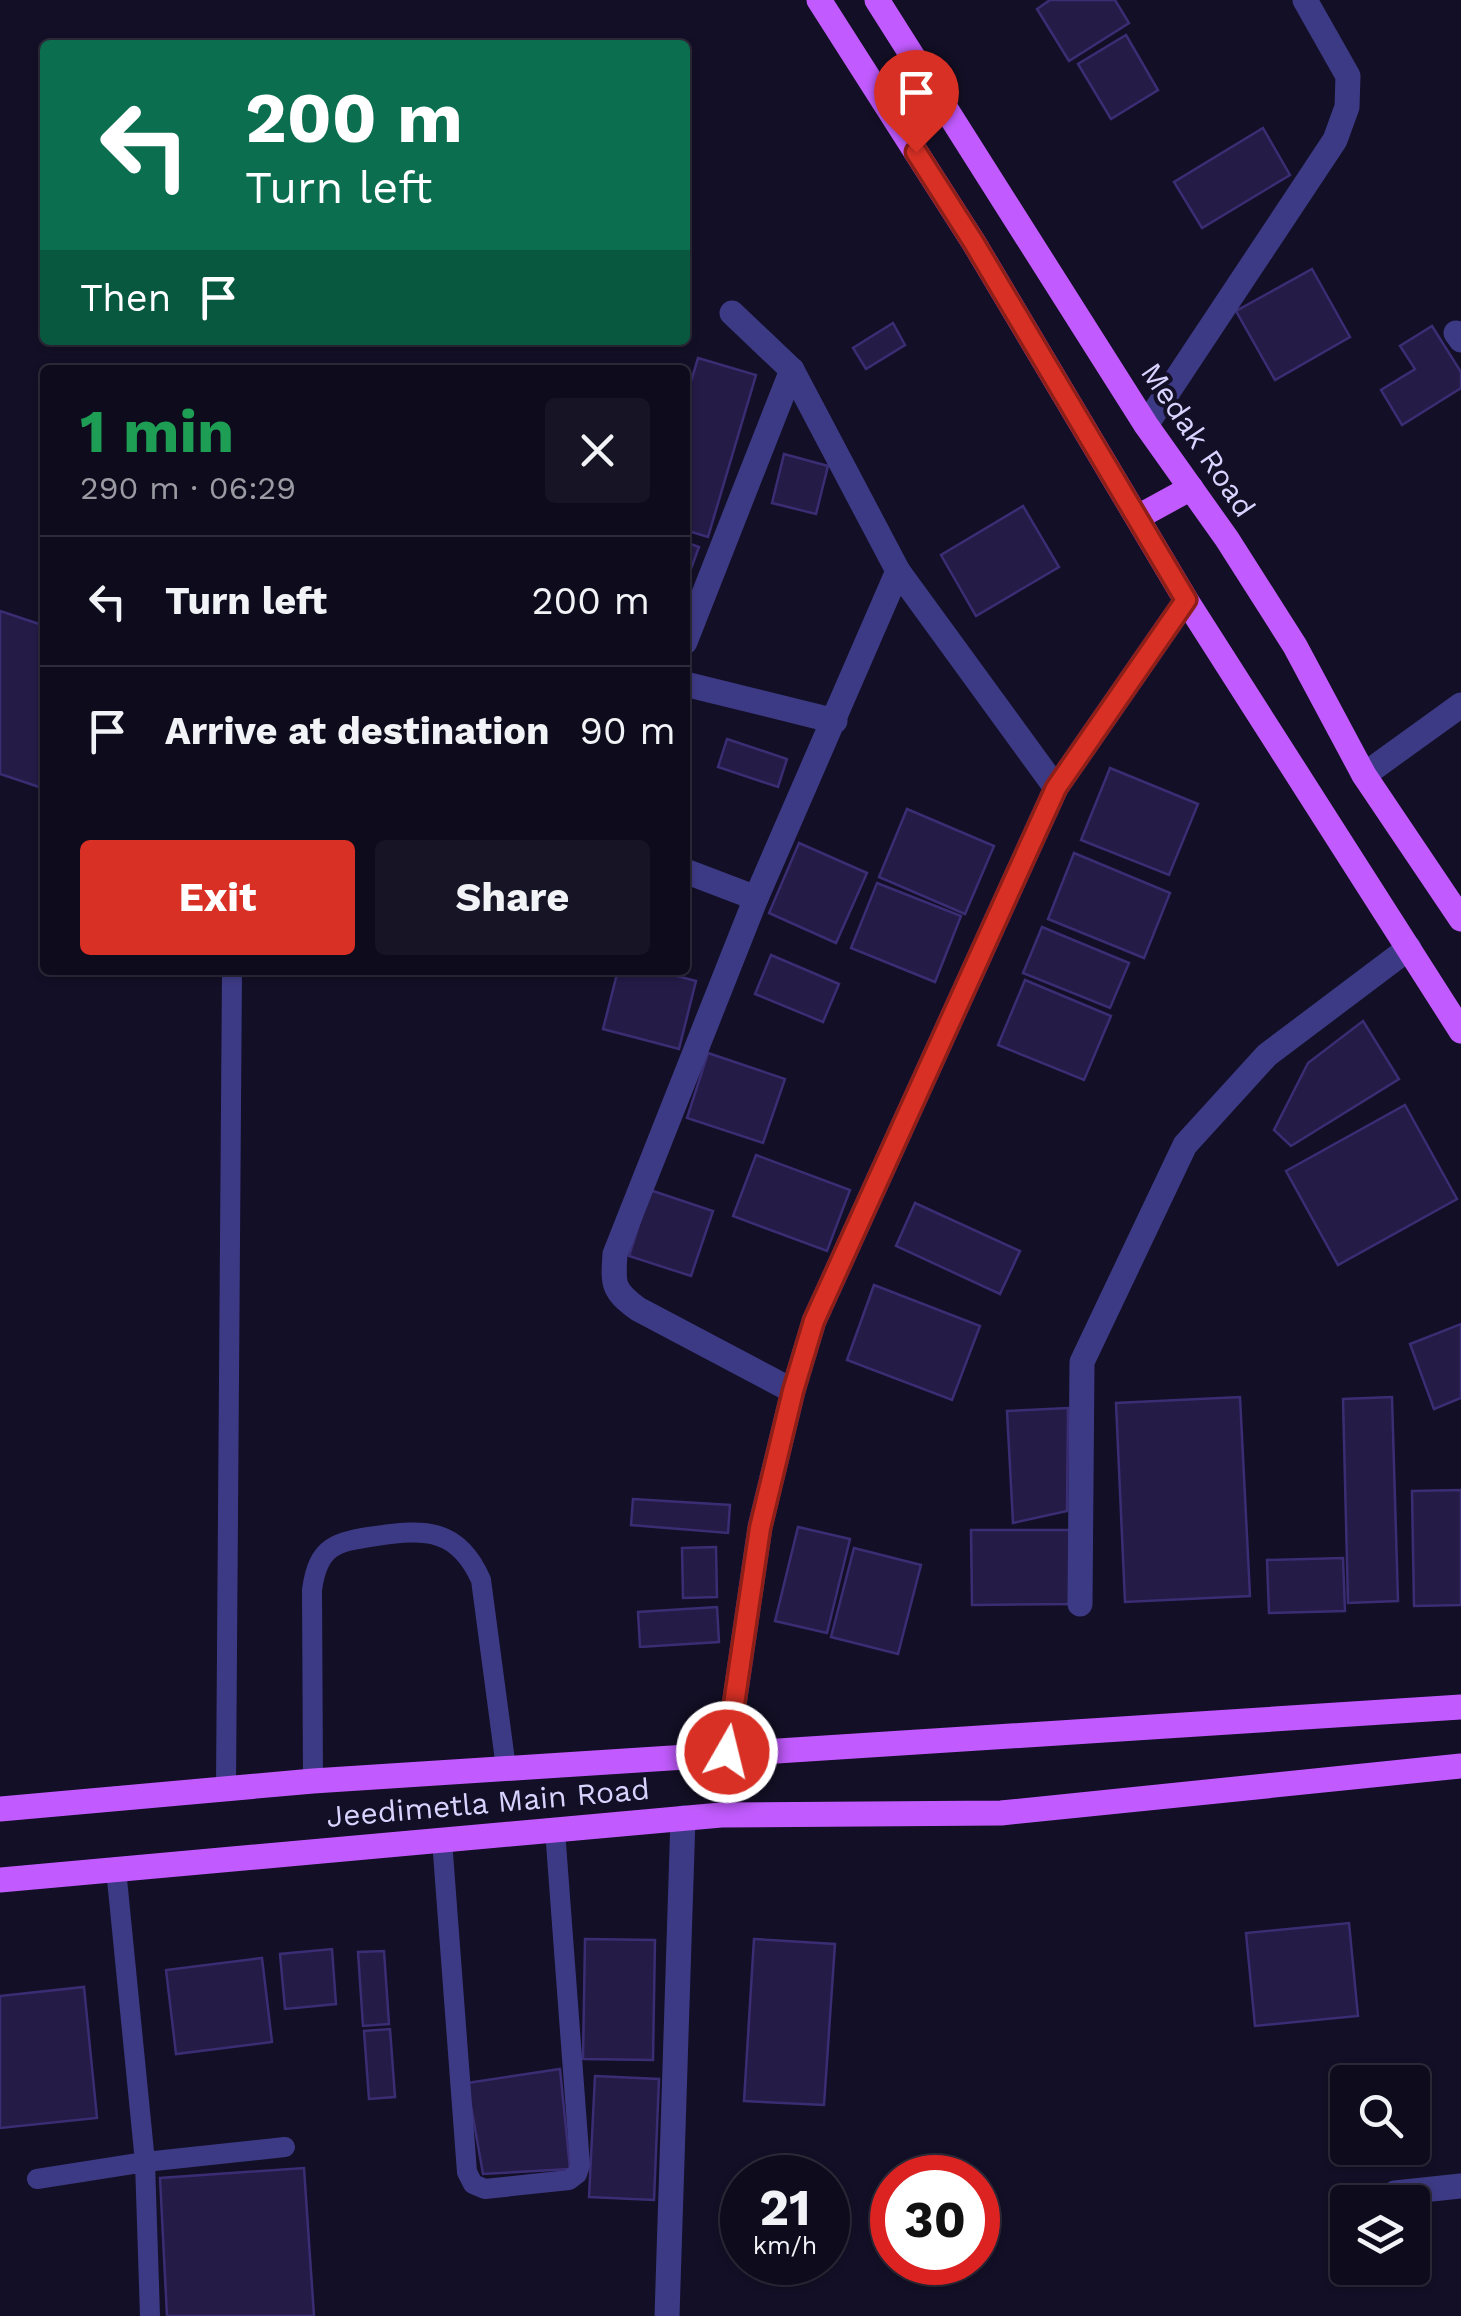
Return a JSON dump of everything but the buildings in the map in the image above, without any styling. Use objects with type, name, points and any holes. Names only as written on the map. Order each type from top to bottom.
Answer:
[{"type":"main road","points":[[819,0],[974,243],[1186,600],[1461,1031]]},
{"type":"main road","name":"Medak Road","points":[[876,0],[1146,425],[1294,646],[1364,774],[1461,919]]},
{"type":"main road","points":[[1138,517],[1191,488]]},
{"type":"main road","name":"Jeedimetla Main Road","points":[[0,1809],[313,1781],[727,1752],[1461,1707]]},
{"type":"main road","name":"Jeedimetla Main Road","points":[[0,1880],[682,1818],[1002,1813],[1461,1766]]},
{"type":"street","points":[[1146,425],[1335,140],[1347,107],[1348,76],[1305,0]]},
{"type":"street","points":[[732,313],[792,370],[898,570],[1056,788]]},
{"type":"street","points":[[690,629],[792,370]]},
{"type":"street","points":[[793,1391],[620,1295],[613,1281],[615,1254],[756,898],[898,570]]},
{"type":"street","points":[[727,1752],[760,1528],[814,1321],[1056,788],[1186,600]]},
{"type":"street","points":[[690,685],[835,721]]},
{"type":"street","points":[[1364,774],[1461,704]]},
{"type":"street","points":[[690,873],[756,898]]},
{"type":"street","points":[[1080,1604],[1082,1362],[1185,1144],[1267,1055],[1409,948]]},
{"type":"street","points":[[666,2316],[682,1818]]},
{"type":"street","points":[[1430,2189],[1461,2186]]},
{"type":"lane","points":[[226,1788],[232,975]]},
{"type":"lane","points":[[313,1781],[315,1569],[338,1542],[416,1530],[438,1535],[455,1545],[472,1560],[481,1580],[506,1768]]},
{"type":"lane","points":[[442,1840],[467,2172],[473,2184],[485,2189],[570,2180],[580,2165],[556,1830]]},
{"type":"lane","points":[[116,1869],[145,2162],[150,2316]]},
{"type":"lane","points":[[36,2179],[285,2147]]},
{"type":"route","points":[[727,1752],[760,1528],[814,1321],[1056,788],[1186,600],[916,152]]}]
